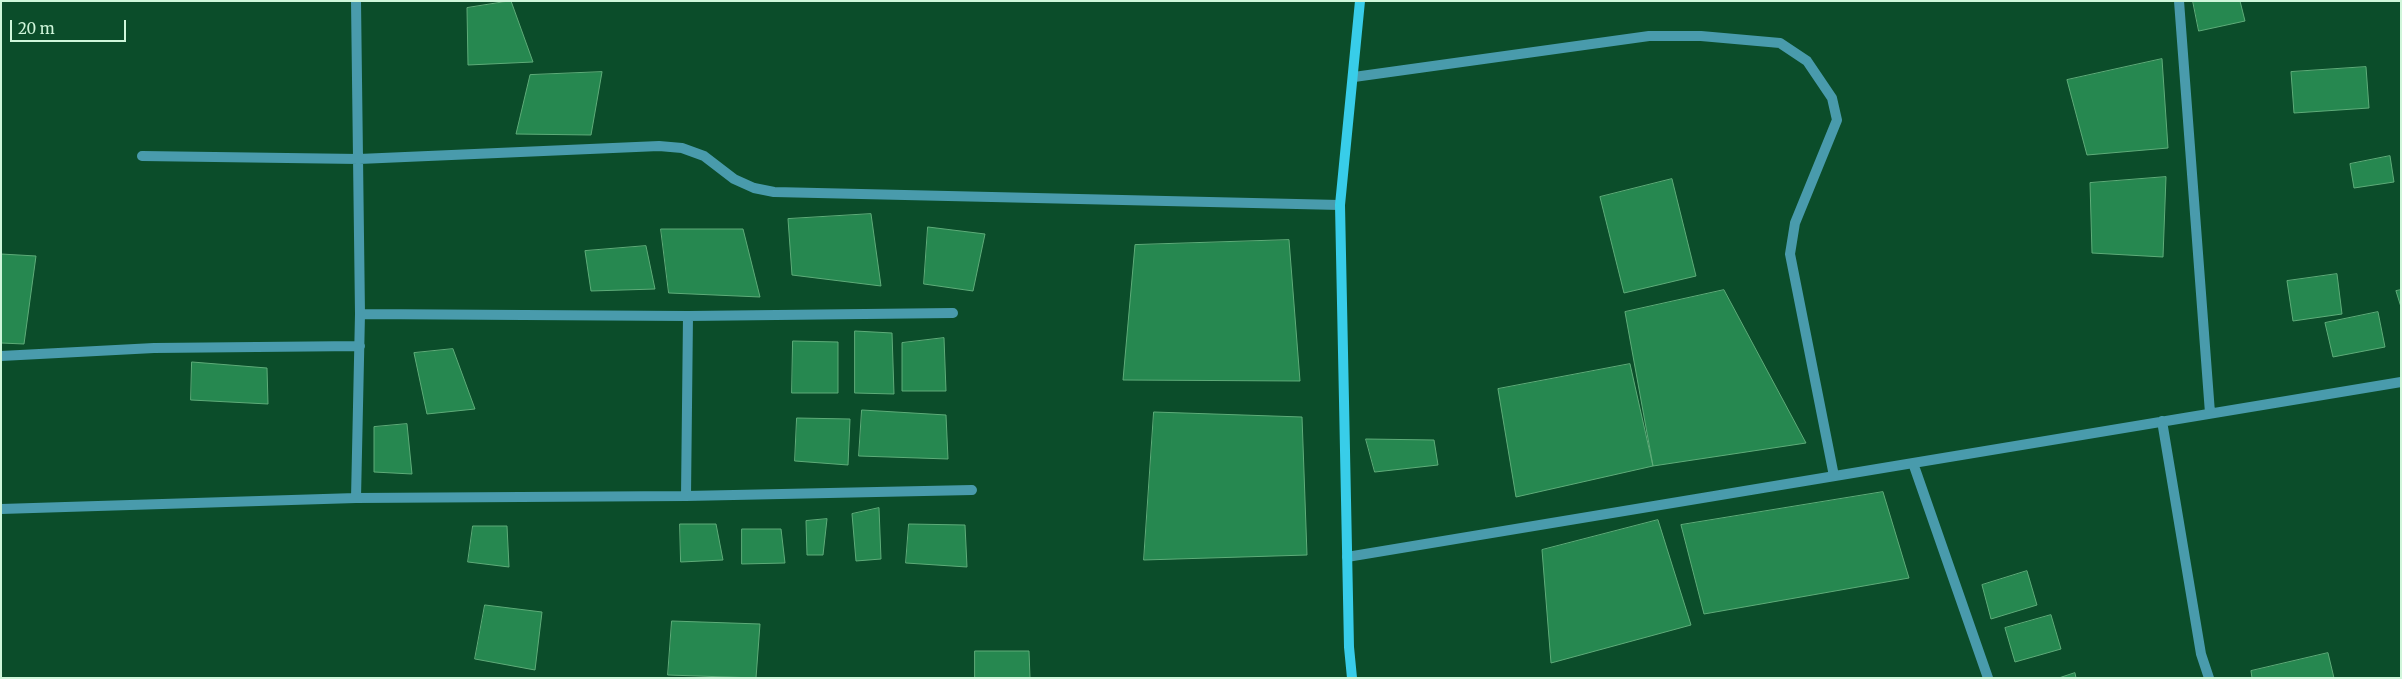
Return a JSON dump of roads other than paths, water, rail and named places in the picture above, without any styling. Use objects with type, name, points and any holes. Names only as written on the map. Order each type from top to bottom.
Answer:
[{"type":"main road","points":[[1352,678],[1347,557],[1340,205],[1360,1]]},
{"type":"street","points":[[356,1],[360,314],[356,498]]},
{"type":"street","points":[[2179,1],[2210,413]]},
{"type":"street","points":[[1354,77],[1649,36],[1702,36],[1780,43],[1807,61],[1832,98],[1837,120],[1795,223],[1790,254],[1834,476]]},
{"type":"street","points":[[142,156],[359,159],[659,146],[682,148],[704,156],[734,179],[754,188],[774,192],[1340,205]]},
{"type":"street","points":[[360,314],[688,316],[953,313]]},
{"type":"street","points":[[686,496],[688,316]]},
{"type":"street","points":[[1,356],[154,348],[360,346]]},
{"type":"street","points":[[1347,557],[2401,382]]},
{"type":"street","points":[[2162,421],[2201,654],[2209,678]]},
{"type":"street","points":[[1913,463],[1988,678]]},
{"type":"street","points":[[1,509],[356,498],[686,496],[972,490]]}]
